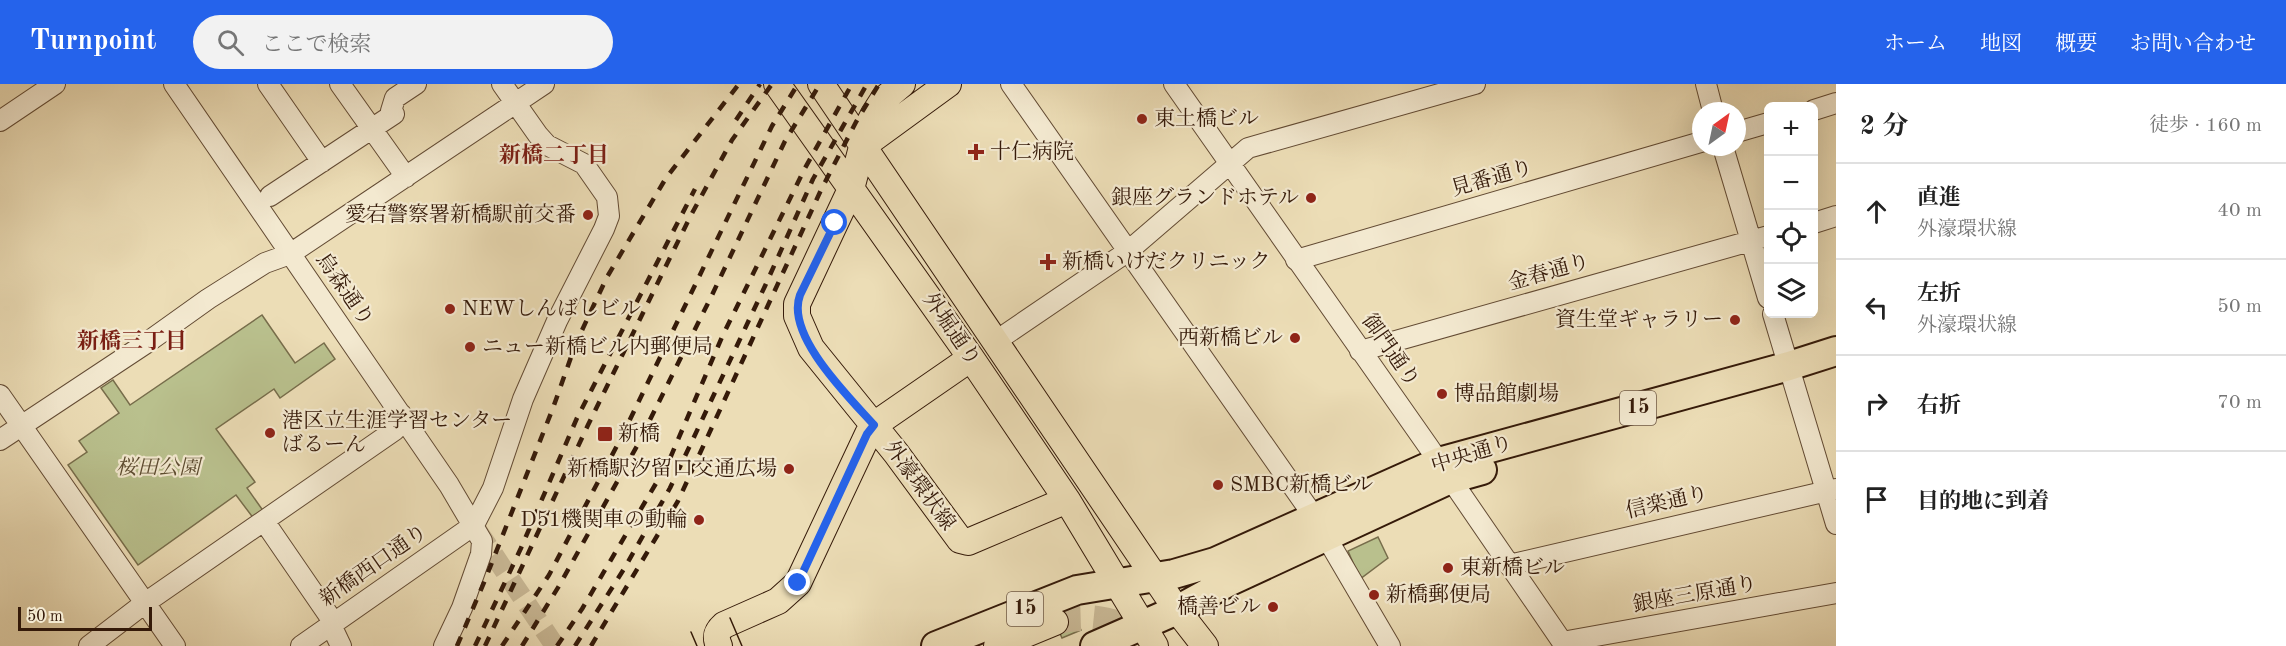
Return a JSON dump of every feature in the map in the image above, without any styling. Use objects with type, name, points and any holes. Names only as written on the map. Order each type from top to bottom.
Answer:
[{"type":"highway","name":"中央通り","points":[[1791,374],[1836,351]]},
{"type":"highway","name":"中央通り","points":[[1146,629],[1320,528],[1445,470],[1791,374],[1836,368]]},
{"type":"highway","name":"中央通り","points":[[1118,582],[1194,569],[1320,528]]},
{"type":"highway","name":"15","points":[[936,646],[1066,594],[1118,582]]},
{"type":"highway","name":"15","points":[[1095,646],[1146,629]]},
{"type":"main road","name":"外堀通り","points":[[777,84],[972,358],[1067,500],[1146,629]]},
{"type":"main road","name":"外堀通り","points":[[821,84],[1177,610],[1205,646]]},
{"type":"main road","points":[[863,146],[867,128],[874,114],[883,100],[902,84]]},
{"type":"main road","points":[[863,146],[948,84]]},
{"type":"main road","name":"外濠環状線","points":[[863,146],[851,189],[800,295],[796,310],[811,348],[896,453],[956,536],[964,542],[1067,500]]},
{"type":"main road","name":"外濠環状線","points":[[874,425],[972,358]]},
{"type":"main road","points":[[713,641],[729,623],[787,595],[798,583],[867,434],[874,425]]},
{"type":"main road","points":[[997,646],[1055,622]]},
{"type":"street","points":[[0,121],[55,84]]},
{"type":"street","name":"烏森通り","points":[[174,84],[401,414],[474,525],[482,541],[483,548],[462,608],[444,646]]},
{"type":"street","points":[[268,84],[322,162]]},
{"type":"street","points":[[340,84],[406,177]]},
{"type":"street","points":[[270,196],[393,114],[391,111],[395,98],[416,84]]},
{"type":"street","points":[[474,525],[493,488],[523,399],[552,332],[609,216],[607,197],[584,164],[547,145],[502,84]]},
{"type":"street","points":[[0,440],[145,344],[208,299],[265,263],[290,254],[544,84]]},
{"type":"street","points":[[1011,84],[1320,528],[1390,646]]},
{"type":"street","name":"御門通り","points":[[1174,84],[1445,470],[1563,644]]},
{"type":"street","points":[[996,341],[1127,252],[1248,148],[1420,92],[1475,84]]},
{"type":"street","points":[[1706,84],[1711,102]]},
{"type":"street","points":[[1818,109],[1836,103]]},
{"type":"street","points":[[1746,129],[1764,124]]},
{"type":"street","name":"見番通り","points":[[1296,260],[1692,145]]},
{"type":"street","points":[[1727,156],[1760,238],[1764,268]]},
{"type":"street","points":[[1818,222],[1836,216]]},
{"type":"street","name":"金春通り","points":[[1360,351],[1760,238]]},
{"type":"street","points":[[1774,318],[1831,490],[1836,524]]},
{"type":"street","points":[[0,395],[175,646]]},
{"type":"street","points":[[89,646],[145,603],[395,430],[401,414]]},
{"type":"street","name":"信楽通り","points":[[1509,565],[1831,490]]},
{"type":"street","points":[[264,521],[332,624],[341,646]]},
{"type":"street","name":"新橋西口通り","points":[[301,646],[474,525]]},
{"type":"street","name":"銀座三原通り","points":[[1563,644],[1836,593]]},
{"type":"green space","name":"桜田公園","points":[[262,315],[295,363],[324,343],[335,359],[280,398],[274,389],[216,429],[255,482],[247,488],[264,512],[254,519],[236,495],[138,565],[68,465],[87,452],[79,441],[119,413],[101,388],[113,380],[130,405]]},
{"type":"green space","points":[[1378,537],[1388,558],[1360,579],[1348,551]]},
{"type":"green space","points":[[1070,606],[1081,630],[1062,638],[1050,611]]},
{"type":"tunnel","points":[[477,530],[555,646]]},
{"type":"tunnel","points":[[1055,622],[1078,618],[1100,619],[1144,634]]},
{"type":"tram line","points":[[730,618],[742,646]]},
{"type":"tram line","points":[[691,632],[697,646]]},
{"type":"railway","points":[[457,646],[553,408],[576,343],[607,277],[666,178],[739,84]]},
{"type":"railway","points":[[736,120],[760,84]]},
{"type":"railway","points":[[485,646],[588,425],[690,217],[732,140],[772,84]]},
{"type":"railway","points":[[502,646],[549,575],[620,440],[772,126],[798,84]]},
{"type":"railway","points":[[522,646],[559,586],[637,446],[785,141],[820,84]]},
{"type":"railway","points":[[557,646],[582,609],[668,463],[722,337],[805,168],[852,84]]},
{"type":"railway","points":[[575,646],[624,569],[670,488],[813,179],[867,84]]},
{"type":"railway","points":[[591,646],[678,501],[821,190],[856,122],[879,84]]},
{"type":"railway","points":[[475,646],[521,548],[577,418],[695,189]]},
{"type":"place","name":"東土橋ビル","points":[[1142,119]]},
{"type":"place","name":"十仁病院","points":[[976,152]]},
{"type":"place","name":"銀座グランドホテル","points":[[1311,198]]},
{"type":"place","name":"愛宕警察署新橋駅前交番","points":[[588,215]]},
{"type":"place","name":"新橋いけだクリニック","points":[[1048,262]]},
{"type":"place","name":"NEWしんばしビル","points":[[450,309]]},
{"type":"place","name":"資生堂ギャラリー","points":[[1735,320]]},
{"type":"place","name":"西新橋ビル","points":[[1295,338]]},
{"type":"place","name":"ニュー新橋ビル内郵便局","points":[[470,347]]},
{"type":"place","name":"博品館劇場","points":[[1442,394]]},
{"type":"place","name":"港区立生涯学習センター ばるーん","points":[[270,433]]},
{"type":"place","name":"新橋","points":[[605,434]]},
{"type":"place","name":"新橋駅汐留口交通広場","points":[[789,469]]},
{"type":"place","name":"SMBC新橋ビル","points":[[1218,485]]},
{"type":"place","name":"D51機関車の動輪","points":[[699,520]]},
{"type":"place","name":"東新橋ビル","points":[[1448,568]]},
{"type":"place","name":"新橋郵便局","points":[[1374,595]]},
{"type":"place","name":"橋善ビル","points":[[1273,607]]},
{"type":"district","name":"新橋二丁目","points":[[554,156]]},
{"type":"district","name":"新橋三丁目","points":[[132,342]]},
{"type":"route","points":[[798,583],[867,434],[874,425],[811,348],[797,316],[796,310],[800,295],[835,223]]}]
